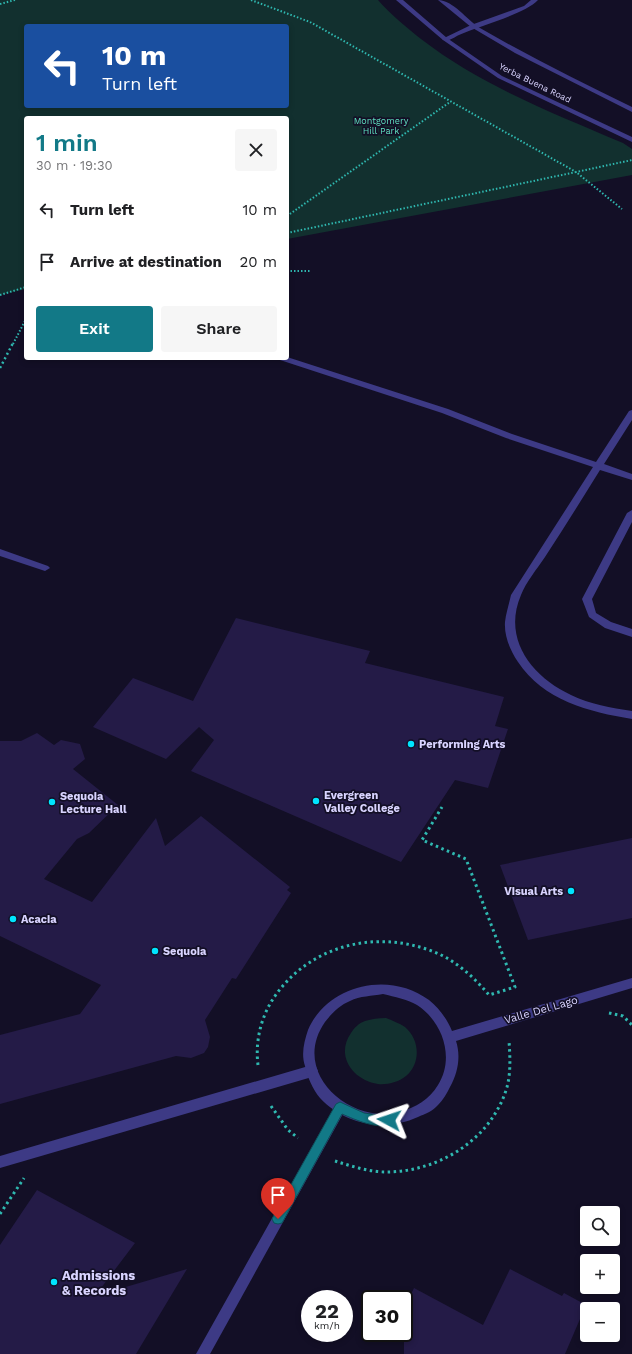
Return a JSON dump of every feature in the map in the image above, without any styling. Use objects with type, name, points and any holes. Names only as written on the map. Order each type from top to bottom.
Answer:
[{"type":"street","name":"Yerba Buena Road","points":[[399,0],[445,40],[500,77],[632,140]]},
{"type":"street","name":"Yerba Buena Road","points":[[441,0],[473,26],[517,52],[632,110]]},
{"type":"street","points":[[445,40],[473,26],[526,7],[535,0]]},
{"type":"street","points":[[289,360],[445,411],[509,436],[632,477]]},
{"type":"street","points":[[632,413],[516,595],[510,622],[514,645],[519,656],[525,667],[543,684],[588,707],[632,715]]},
{"type":"street","points":[[632,512],[587,599],[592,615],[608,625],[632,633]]},
{"type":"street","points":[[0,552],[45,568]]},
{"type":"street","name":"Valle Del Lago","points":[[450,1037],[632,983]]},
{"type":"street","points":[[383,989],[404,993],[424,1003],[440,1018],[450,1037],[453,1059],[448,1082],[434,1101],[414,1114],[389,1120],[370,1119],[340,1108],[323,1092],[312,1071],[309,1051],[314,1031],[324,1013],[341,999],[361,991],[383,989]]},
{"type":"street","points":[[0,1162],[312,1071]]},
{"type":"street","points":[[203,1354],[340,1108]]},
{"type":"path","points":[[0,4],[15,0]]},
{"type":"path","points":[[251,0],[310,22],[576,172],[622,209]]},
{"type":"path","points":[[289,215],[450,102]]},
{"type":"path","points":[[289,233],[632,160]]},
{"type":"path","points":[[289,271],[311,271]]},
{"type":"path","points":[[0,295],[24,288]]},
{"type":"path","points":[[0,368],[24,323]]},
{"type":"path","points":[[0,1214],[44,1150]]},
{"type":"green space","name":"Montgomery Hill Park","points":[[0,0],[378,0],[421,39],[468,71],[493,85],[570,121],[623,143],[632,149],[632,175],[289,239],[289,116],[24,116],[24,289],[0,295]]},
{"type":"green space","points":[[378,1018],[386,1018],[405,1027],[410,1032],[414,1038],[417,1052],[414,1065],[406,1076],[393,1083],[378,1084],[361,1078],[354,1072],[349,1066],[345,1050],[351,1033],[359,1024]]},
{"type":"building","name":"Performing Arts","points":[[236,618],[370,651],[365,663],[504,697],[495,726],[508,729],[488,788],[455,780],[401,862],[191,771],[214,740],[199,727],[166,759],[93,727],[133,678],[193,701]]},
{"type":"building","name":"Sequoia","points":[[37,733],[54,745],[61,740],[80,744],[85,759],[73,769],[118,805],[89,833],[77,839],[44,879],[92,902],[156,818],[165,846],[201,816],[290,887],[287,890],[291,893],[236,979],[232,978],[205,1020],[210,1037],[208,1047],[204,1053],[191,1058],[176,1056],[0,1104],[0,1035],[80,1014],[101,985],[0,936],[0,741],[21,741]]},
{"type":"building","name":"Visual Arts","points":[[632,838],[632,918],[528,940],[500,865]]},
{"type":"building","name":"Admissions & Records","points":[[37,1190],[135,1243],[95,1296],[187,1269],[136,1354],[0,1354],[0,1245]]},
{"type":"building","points":[[510,1269],[562,1296],[564,1293],[580,1302],[580,1319],[565,1354],[404,1354],[404,1342],[413,1342],[414,1288],[483,1325]]},
{"type":"place","name":"Performing Arts","points":[[411,744]]},
{"type":"place","name":"Evergreen Valley College","points":[[316,801]]},
{"type":"place","name":"Sequoia Lecture Hall","points":[[52,802]]},
{"type":"place","name":"Visual Arts","points":[[571,891]]},
{"type":"place","name":"Acacia","points":[[13,919]]},
{"type":"place","name":"Sequoia","points":[[155,951]]},
{"type":"place","name":"Admissions & Records","points":[[54,1282]]},
{"type":"route","points":[[278,1219],[340,1108],[364,1118],[389,1120]]}]
